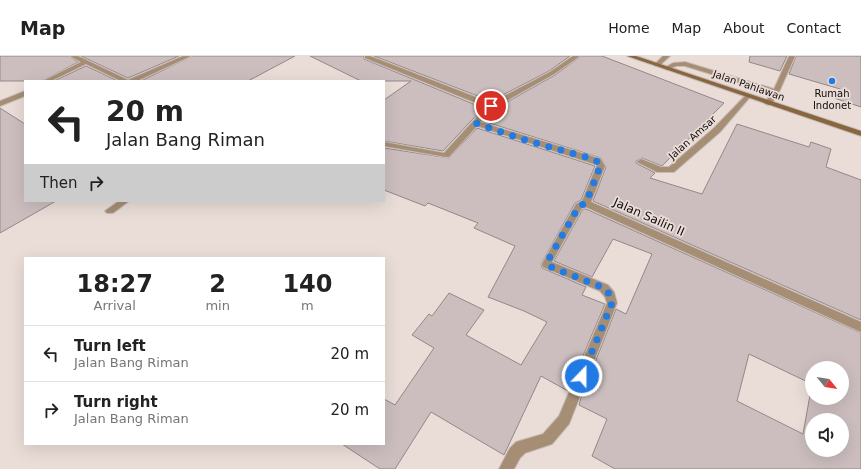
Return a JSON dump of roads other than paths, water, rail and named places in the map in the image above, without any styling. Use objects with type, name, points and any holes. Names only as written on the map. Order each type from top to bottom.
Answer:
[{"type":"main road","name":"Jalan Pahlawan","points":[[630,56],[861,134]]},
{"type":"street","points":[[73,56],[124,80]]},
{"type":"street","points":[[133,80],[188,56]]},
{"type":"street","points":[[385,144],[444,155],[448,153],[491,106],[552,73],[578,56]]},
{"type":"street","points":[[657,65],[667,56]]},
{"type":"street","points":[[768,102],[776,92],[792,56]]},
{"type":"street","points":[[367,57],[491,106]]},
{"type":"street","points":[[48,80],[86,62]]},
{"type":"street","points":[[667,68],[675,64],[685,64],[776,92]]},
{"type":"street","points":[[0,104],[24,93]]},
{"type":"street","name":"Jalan Amsar","points":[[641,162],[660,170],[671,170],[717,130],[748,96]]},
{"type":"street","points":[[475,123],[525,140],[593,159],[600,163],[601,166],[586,203],[579,206],[547,264],[604,288],[610,295],[612,303],[564,420],[547,439],[521,447],[515,453],[506,469]]},
{"type":"street","points":[[110,212],[124,202]]},
{"type":"street","name":"Jalan Sailin II","points":[[586,203],[861,327]]},
{"type":"place","name":"Rumah Indonet","points":[[832,81]]}]
